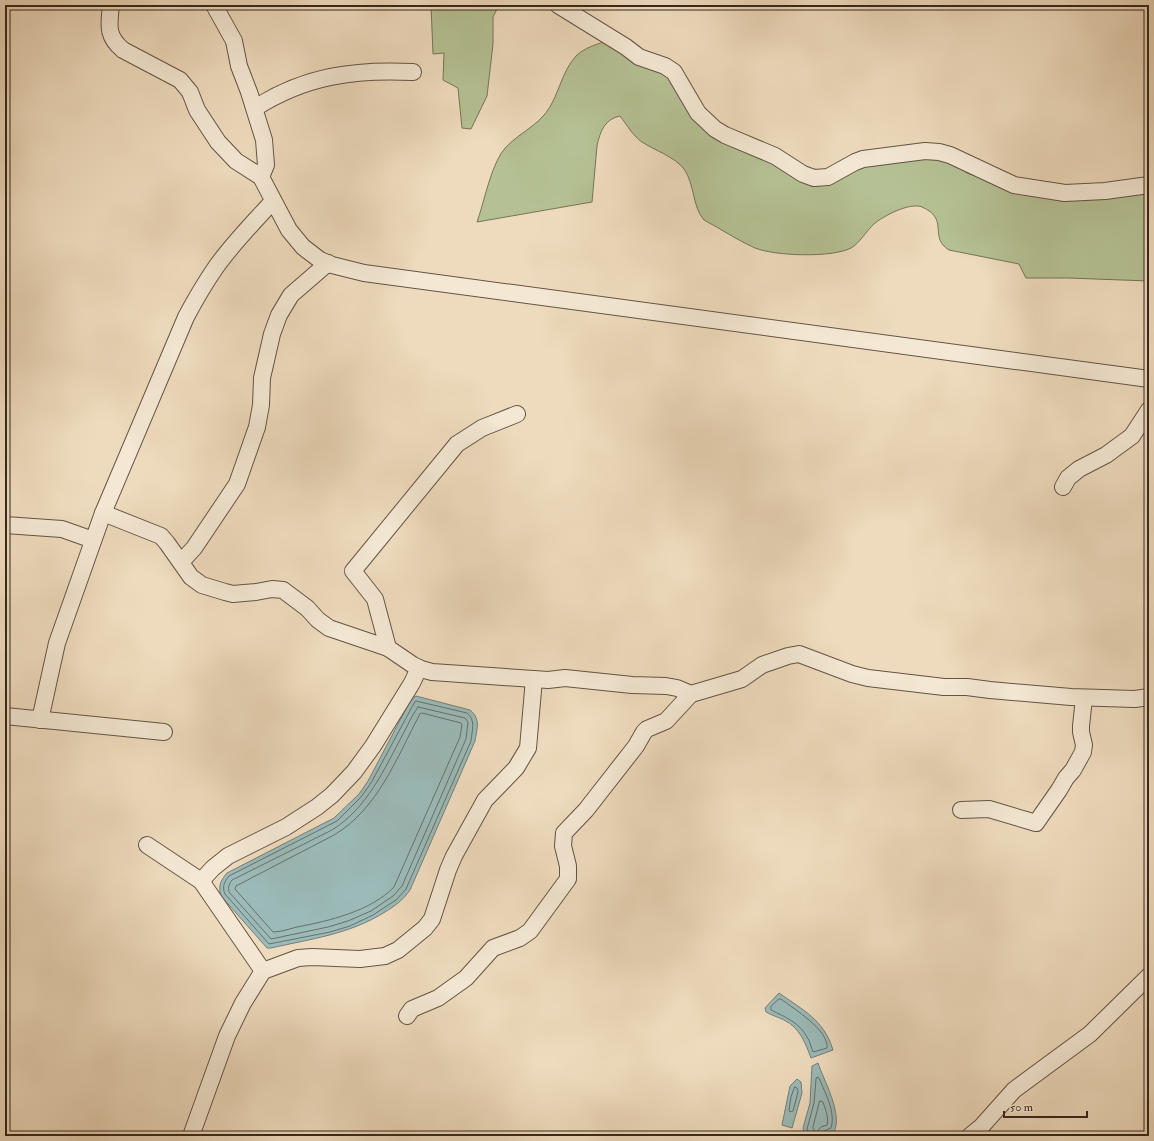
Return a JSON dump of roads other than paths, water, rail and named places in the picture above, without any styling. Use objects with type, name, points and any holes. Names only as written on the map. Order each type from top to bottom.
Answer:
[{"type":"street","points":[[110,5],[109,27],[113,40],[118,46],[180,80],[190,92],[197,110],[218,142],[236,161],[261,177],[289,230],[296,239],[311,254],[328,263],[364,273],[1149,379]]},
{"type":"street","points":[[214,5],[234,41],[239,66],[255,108],[264,140],[266,165],[261,177]]},
{"type":"street","points":[[558,5],[626,47],[638,57],[665,66],[674,72],[698,113],[715,129],[775,156],[808,176],[819,178],[828,177],[855,162],[931,151],[950,155],[1014,185],[1042,191],[1079,193],[1149,184]]},
{"type":"street","points":[[255,108],[286,90],[325,78],[347,74],[376,72],[413,72]]},
{"type":"street","points":[[40,720],[57,643],[93,540],[180,331],[197,298],[226,253],[273,201]]},
{"type":"street","points":[[181,562],[194,548],[237,484],[257,427],[261,405],[262,378],[272,334],[279,315],[291,295],[328,263]]},
{"type":"street","points":[[1064,487],[1068,478],[1080,469],[1106,454],[1132,436],[1149,410]]},
{"type":"street","points":[[388,648],[375,600],[353,571],[457,444],[482,428],[517,414]]},
{"type":"street","points":[[103,513],[161,536],[195,580],[202,585],[225,592],[247,593],[272,589],[283,590],[307,608],[318,620],[329,628],[388,648],[419,668],[432,672],[548,680],[565,678],[632,685],[666,686],[691,694]]},
{"type":"street","points":[[5,525],[62,529],[93,540]]},
{"type":"street","points":[[407,1016],[412,1009],[438,998],[455,987],[466,978],[493,948],[520,938],[530,931],[568,878],[568,866],[563,846],[564,833],[586,810],[636,746],[644,732],[666,720],[691,694],[742,679],[762,665],[788,656],[799,654],[852,674],[868,678],[944,687],[967,687],[1084,698],[1135,699],[1149,697]]},
{"type":"street","points":[[201,882],[213,868],[228,856],[286,827],[332,795],[354,772],[373,746],[412,684],[419,668]]},
{"type":"street","points":[[191,1136],[227,1036],[243,1003],[263,971],[298,958],[312,957],[360,959],[385,956],[398,950],[426,928],[432,918],[454,856],[485,800],[516,768],[528,748],[534,679]]},
{"type":"street","points":[[960,810],[988,809],[1036,823],[1073,770],[1083,752],[1084,745],[1081,726],[1084,698]]},
{"type":"street","points":[[5,716],[164,732]]},
{"type":"street","points":[[147,845],[201,882],[263,971]]},
{"type":"street","points":[[970,1136],[981,1127],[1014,1090],[1090,1034],[1149,976]]},
{"type":"water","points":[[416,696],[470,710],[476,717],[477,728],[475,741],[410,890],[402,900],[385,912],[358,926],[330,935],[267,948],[221,896],[220,884],[227,873],[334,818],[359,794],[368,781],[408,705]]},
{"type":"water","points":[[779,993],[818,1023],[829,1040],[833,1050],[811,1058],[798,1031],[790,1023],[766,1012],[765,1008]]},
{"type":"water","points":[[818,1063],[832,1098],[836,1116],[836,1125],[834,1132],[811,1136],[804,1133],[803,1128],[810,1103],[812,1066]]},
{"type":"water","points":[[797,1079],[801,1082],[802,1093],[792,1128],[782,1125],[790,1086]]}]
